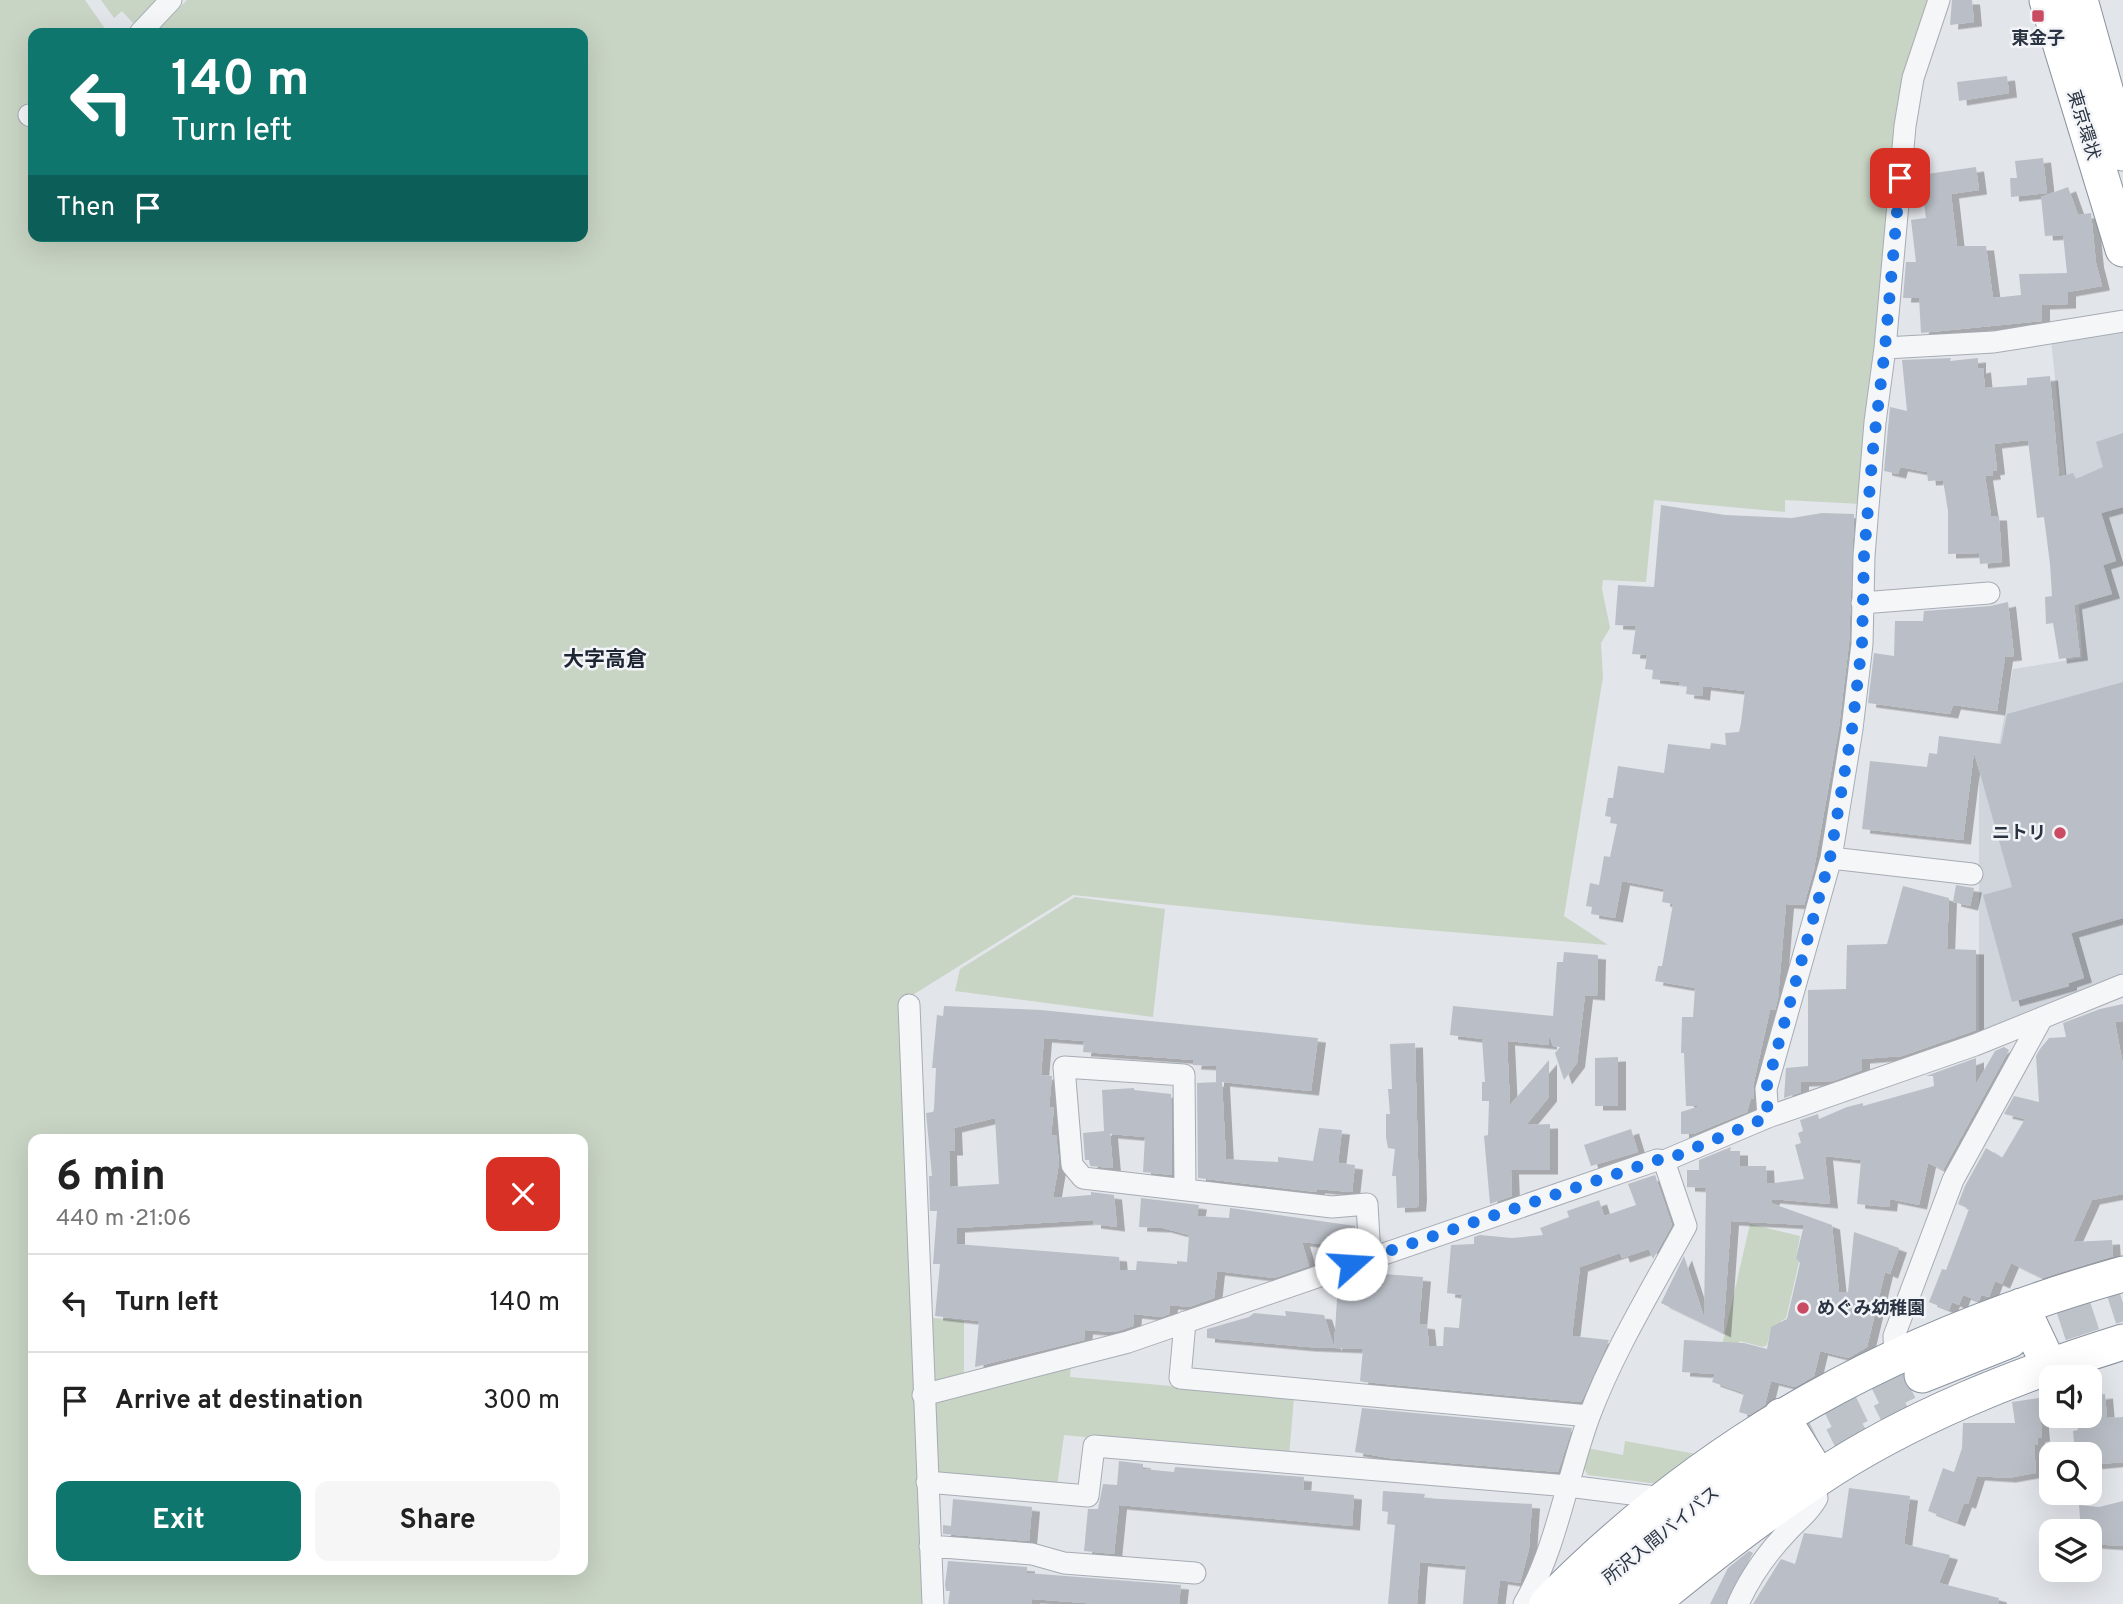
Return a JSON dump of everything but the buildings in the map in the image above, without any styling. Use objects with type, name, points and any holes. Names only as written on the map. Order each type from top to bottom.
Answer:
[{"type":"highway","name":"東京環状","points":[[2047,0],[2123,249]]},
{"type":"highway","name":"東京環状","points":[[2080,0],[2123,153]]},
{"type":"highway","points":[[1651,1604],[1714,1552],[1795,1458],[2021,1306],[2123,1274]]},
{"type":"highway","points":[[2021,1306],[2025,1355]]},
{"type":"highway","points":[[1917,1376],[2025,1355],[2123,1342]]},
{"type":"highway","points":[[1547,1604],[1618,1534],[1663,1498],[1933,1415],[2025,1355]]},
{"type":"highway","name":"所沢入間バイパス","points":[[1577,1604],[1689,1508],[1795,1458]]},
{"type":"highway","name":"所沢入間バイパス","points":[[1618,1604],[1676,1550],[1795,1458]]},
{"type":"street","points":[[145,28],[171,0]]},
{"type":"street","points":[[1768,1117],[1766,1089],[1830,858],[1852,729],[1862,644],[1862,603],[1875,422],[1885,348],[1905,126],[1913,78],[1939,0]]},
{"type":"street","points":[[1885,348],[1994,342],[2123,321]]},
{"type":"street","points":[[1862,603],[1989,593]]},
{"type":"street","points":[[1830,858],[1972,874]]},
{"type":"street","points":[[923,1395],[1128,1342],[1657,1160],[1664,1161],[1768,1117],[1975,1045],[2123,985]]},
{"type":"street","points":[[909,1004],[933,1604]]},
{"type":"street","points":[[1917,1376],[1894,1336],[1953,1181],[2042,1018]]},
{"type":"street","points":[[1185,1189],[1184,1075],[1064,1067],[1072,1165],[1083,1178],[1332,1207],[1367,1205],[1370,1258]]},
{"type":"street","points":[[1524,1604],[1568,1486],[1590,1416],[1633,1325],[1686,1226],[1664,1161]]},
{"type":"street","points":[[1185,1322],[1180,1378],[1590,1416]]},
{"type":"street","points":[[927,1482],[1088,1496],[1094,1446],[1568,1486],[1663,1498]]},
{"type":"street","points":[[1738,1604],[1754,1573],[1817,1498],[1795,1458]]},
{"type":"street","points":[[929,1546],[1032,1554],[1064,1563],[1195,1573]]},
{"type":"shaded area","points":[[2123,328],[2123,975],[1979,1036],[1979,770],[1994,772],[2013,669],[2082,658],[2079,605],[2091,603],[2079,604],[2051,340]]},
{"type":"green space","points":[[0,0],[85,0],[105,28],[28,28],[28,242],[588,242],[588,28],[158,28],[187,0],[1932,0],[1861,504],[1785,500],[1785,512],[1654,500],[1646,582],[1603,580],[1602,589],[1610,628],[1601,643],[1603,677],[1564,916],[1608,945],[1367,925],[1073,895],[903,1001],[927,1604],[0,1604]]},
{"type":"green space","points":[[101,0],[157,0],[134,24],[122,11],[114,18]]},
{"type":"green space","points":[[1075,897],[1165,909],[1153,1017],[955,991],[960,969]]},
{"type":"green space","points":[[1750,1224],[1800,1236],[1796,1258],[1799,1262],[1786,1318],[1781,1321],[1779,1329],[1771,1328],[1767,1345],[1763,1347],[1740,1341],[1717,1368]]},
{"type":"green space","points":[[924,1317],[964,1321],[964,1378],[936,1386],[926,1373]]},
{"type":"green space","points":[[1071,1364],[1070,1377],[1294,1397],[1289,1457],[1064,1435],[1057,1487],[943,1477],[932,1466],[930,1410],[938,1400]]},
{"type":"green space","points":[[1625,1441],[1696,1454],[1658,1484],[1588,1475],[1582,1466],[1587,1448],[1623,1455]]},
{"type":"tunnel","points":[[2010,1340],[2123,1303]]},
{"type":"tunnel","points":[[1781,1444],[1922,1375]]},
{"type":"tunnel","points":[[1787,1469],[1908,1408]]},
{"type":"place","name":"東金子","points":[[2038,16]]},
{"type":"place","name":"ニトリ","points":[[2060,833]]},
{"type":"place","name":"めぐみ幼稚園","points":[[1803,1308]]},
{"type":"district","name":"大字高倉","points":[[605,659]]},
{"type":"route","points":[[1351,1264],[1657,1160],[1664,1161],[1768,1117],[1766,1089],[1782,1022],[1805,952],[1834,843],[1852,729],[1862,644],[1864,556],[1875,422],[1885,348],[1900,178]]}]
